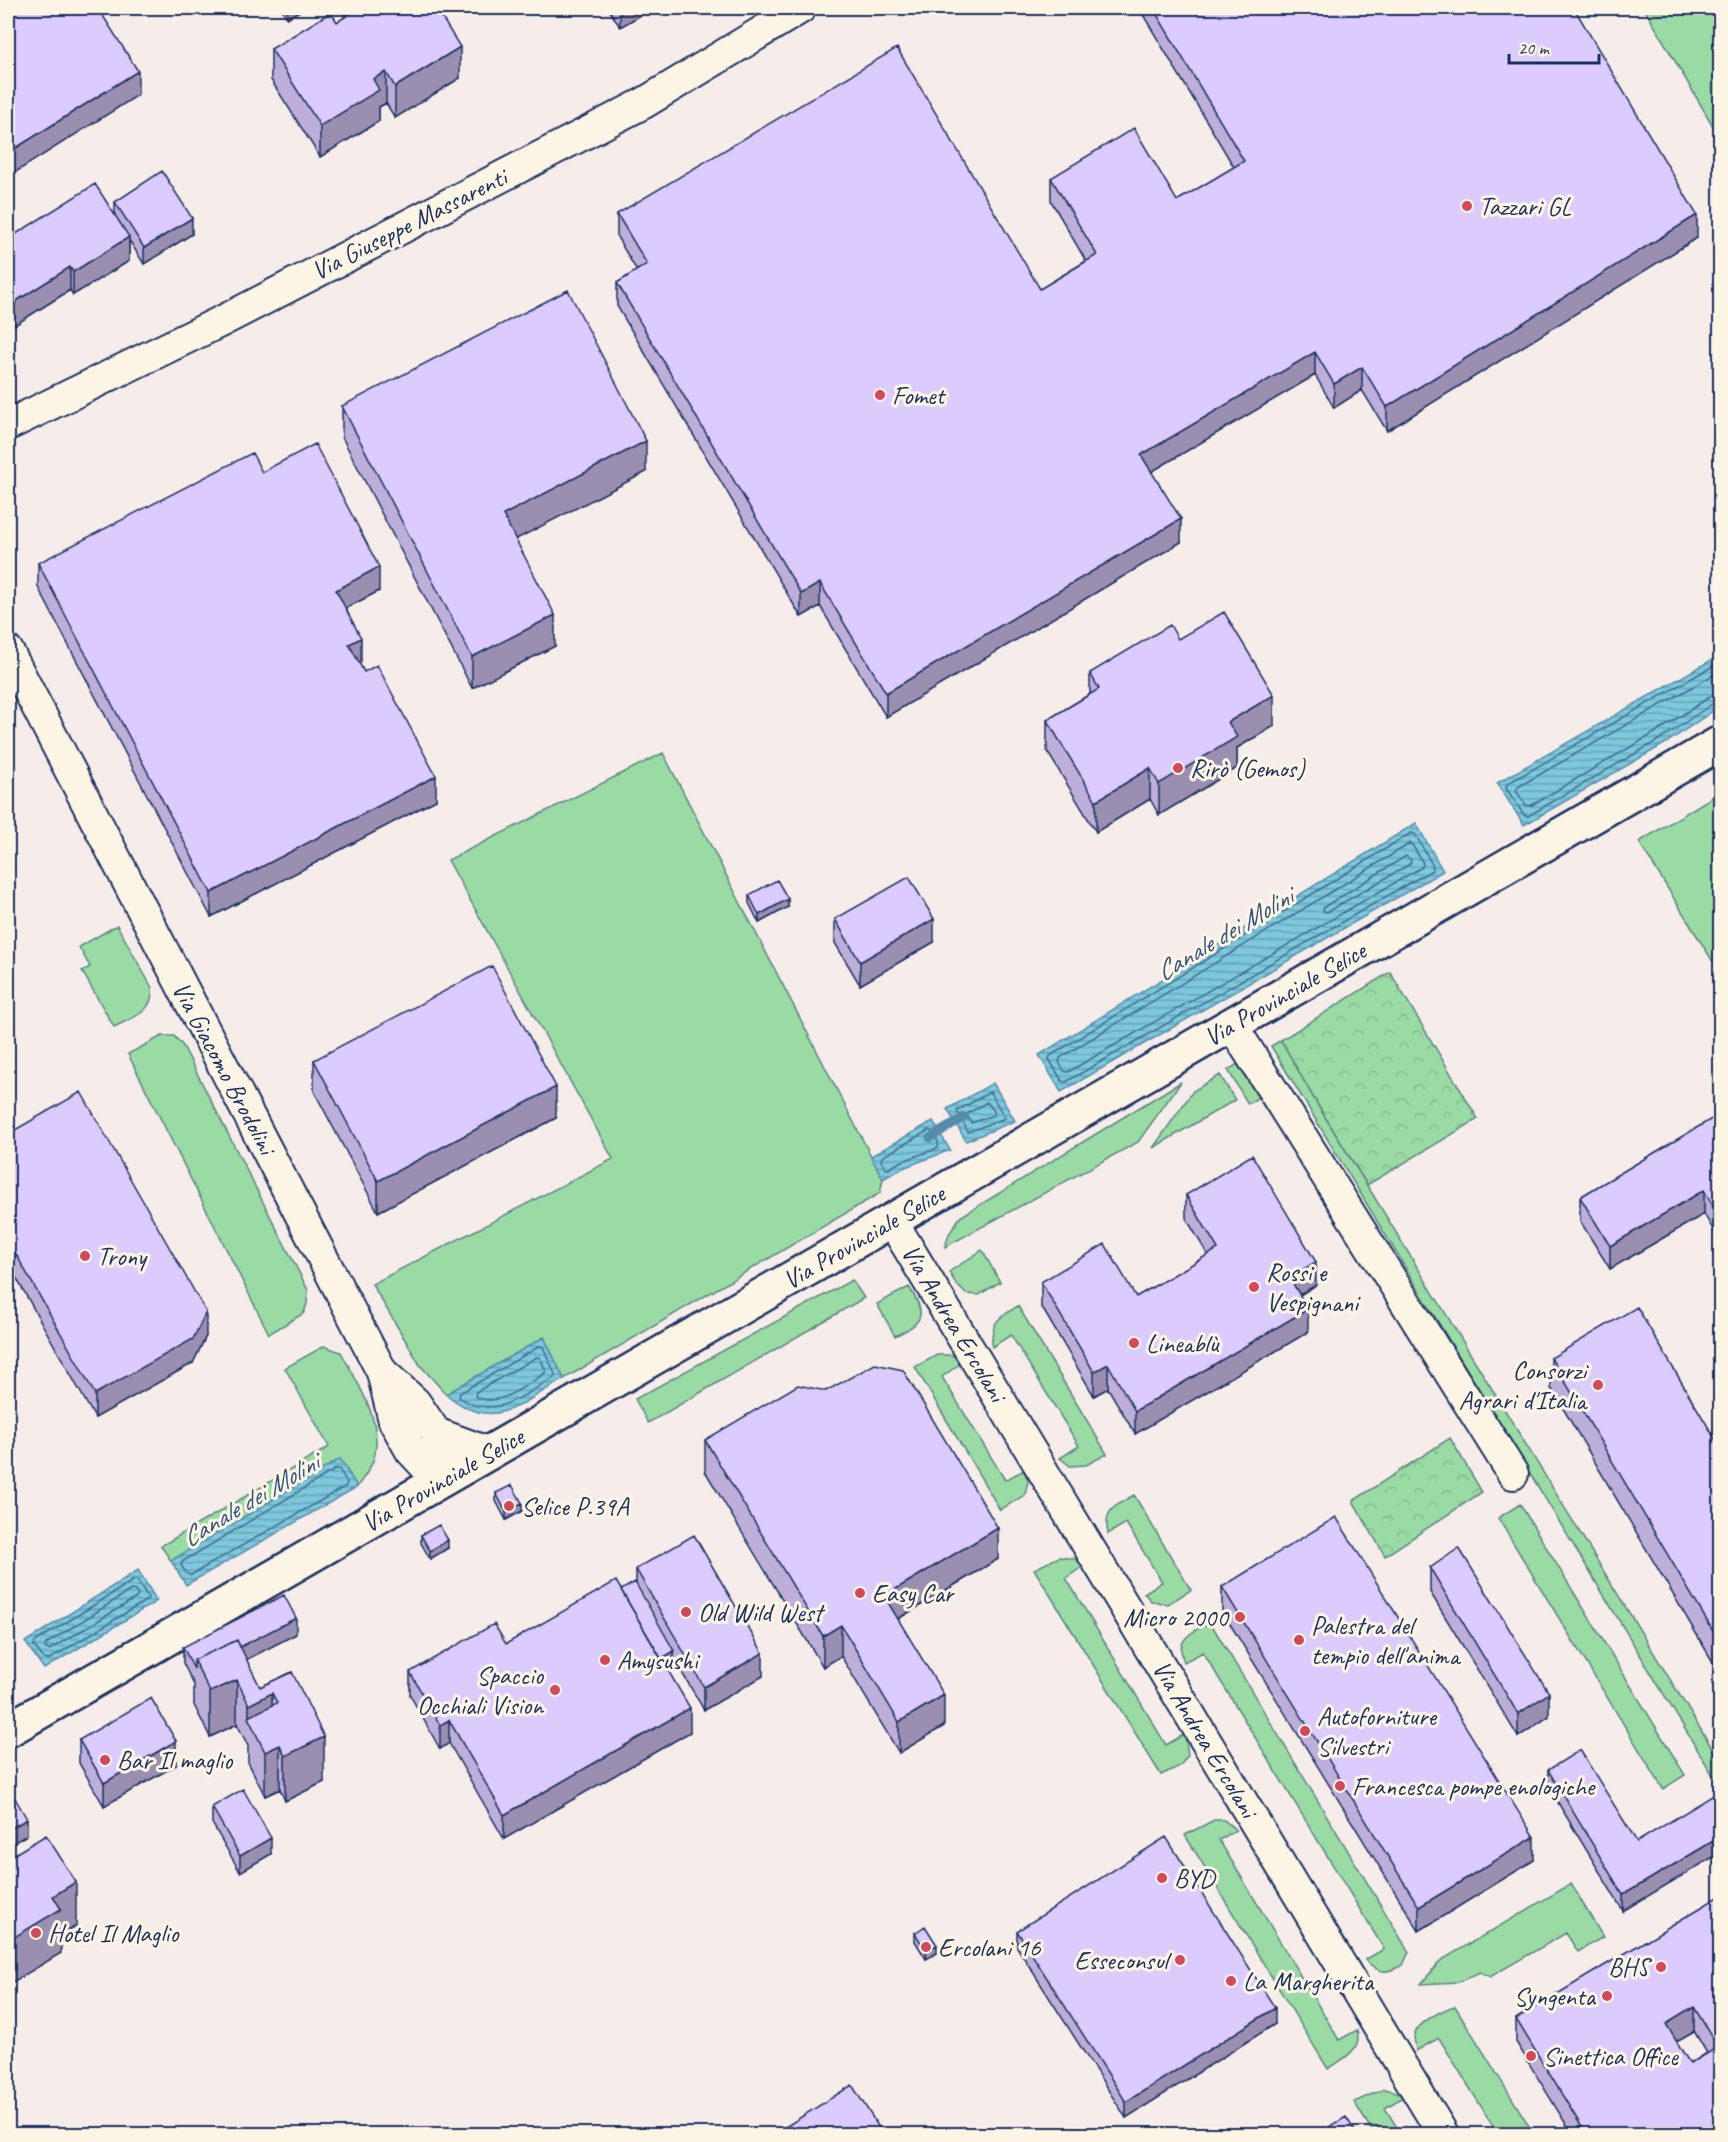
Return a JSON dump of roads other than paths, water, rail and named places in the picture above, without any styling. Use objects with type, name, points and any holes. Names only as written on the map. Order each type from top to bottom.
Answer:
[{"type":"main road","name":"Via Provinciale Selice","points":[[8,1731],[1720,743]]},
{"type":"street","name":"Via Giuseppe Massarenti","points":[[8,425],[224,320],[644,103],[801,8]]},
{"type":"street","name":"Via Giacomo Brodolini","points":[[8,651],[382,1372],[394,1421],[411,1451],[442,1480]]},
{"type":"street","points":[[1232,1025],[1513,1474]]},
{"type":"street","name":"Via Andrea Ercolani","points":[[892,1221],[1443,2134]]},
{"type":"street","points":[[382,1372],[415,1402],[436,1433],[442,1480]]},
{"type":"street","points":[[436,1433],[490,1453]]},
{"type":"street","points":[[402,1503],[409,1476],[411,1451]]},
{"type":"water","points":[[1720,655],[1720,706],[1666,743],[1524,825],[1497,783]]},
{"type":"water","points":[[1416,823],[1443,871],[1061,1092],[1039,1055]]},
{"type":"water","points":[[993,1083],[1015,1121],[966,1141],[947,1109]]},
{"type":"water","points":[[933,1121],[950,1150],[903,1168],[883,1179],[871,1156]]},
{"type":"water","points":[[544,1337],[564,1379],[533,1398],[506,1411],[492,1413],[478,1412],[463,1406],[446,1394]]},
{"type":"water","points":[[340,1459],[357,1487],[186,1585],[171,1561]]},
{"type":"water","points":[[138,1570],[157,1601],[44,1669],[25,1642]]},
{"type":"waterway","name":"Canale dei Molini","points":[[930,1138],[964,1117]]},
{"type":"place","name":"Tazzari GL","points":[[1467,206]]},
{"type":"place","name":"Fomet","points":[[880,395]]},
{"type":"place","name":"Rirò (Gemos)","points":[[1178,768]]},
{"type":"place","name":"Trony","points":[[85,1256]]},
{"type":"place","name":"Rossi e Vespignani","points":[[1254,1287]]},
{"type":"place","name":"Lineablù","points":[[1134,1343]]},
{"type":"place","name":"Consorzi Agrari d'Italia","points":[[1598,1385]]},
{"type":"place","name":"Selice P.39A","points":[[509,1506]]},
{"type":"place","name":"Easy Car","points":[[860,1593]]},
{"type":"place","name":"Old Wild West","points":[[686,1612]]},
{"type":"place","name":"Micro 2000","points":[[1240,1617]]},
{"type":"place","name":"Palestra del tempio dell'anima","points":[[1299,1640]]},
{"type":"place","name":"Amysushi","points":[[605,1660]]},
{"type":"place","name":"Spaccio Occhiali Vision","points":[[555,1690]]},
{"type":"place","name":"Autoforniture Silvestri","points":[[1305,1731]]},
{"type":"place","name":"Bar Il maglio","points":[[105,1760]]},
{"type":"place","name":"Francesca pompe enologiche","points":[[1340,1786]]},
{"type":"place","name":"BYD","points":[[1162,1878]]},
{"type":"place","name":"Hotel Il Maglio","points":[[36,1933]]},
{"type":"place","name":"Ercolani 16","points":[[926,1947]]},
{"type":"place","name":"Esseconsul","points":[[1180,1960]]},
{"type":"place","name":"BHS","points":[[1661,1967]]},
{"type":"place","name":"La Margherita","points":[[1231,1981]]},
{"type":"place","name":"Syngenta","points":[[1607,1996]]},
{"type":"place","name":"Sinettica Office","points":[[1531,2056]]}]
